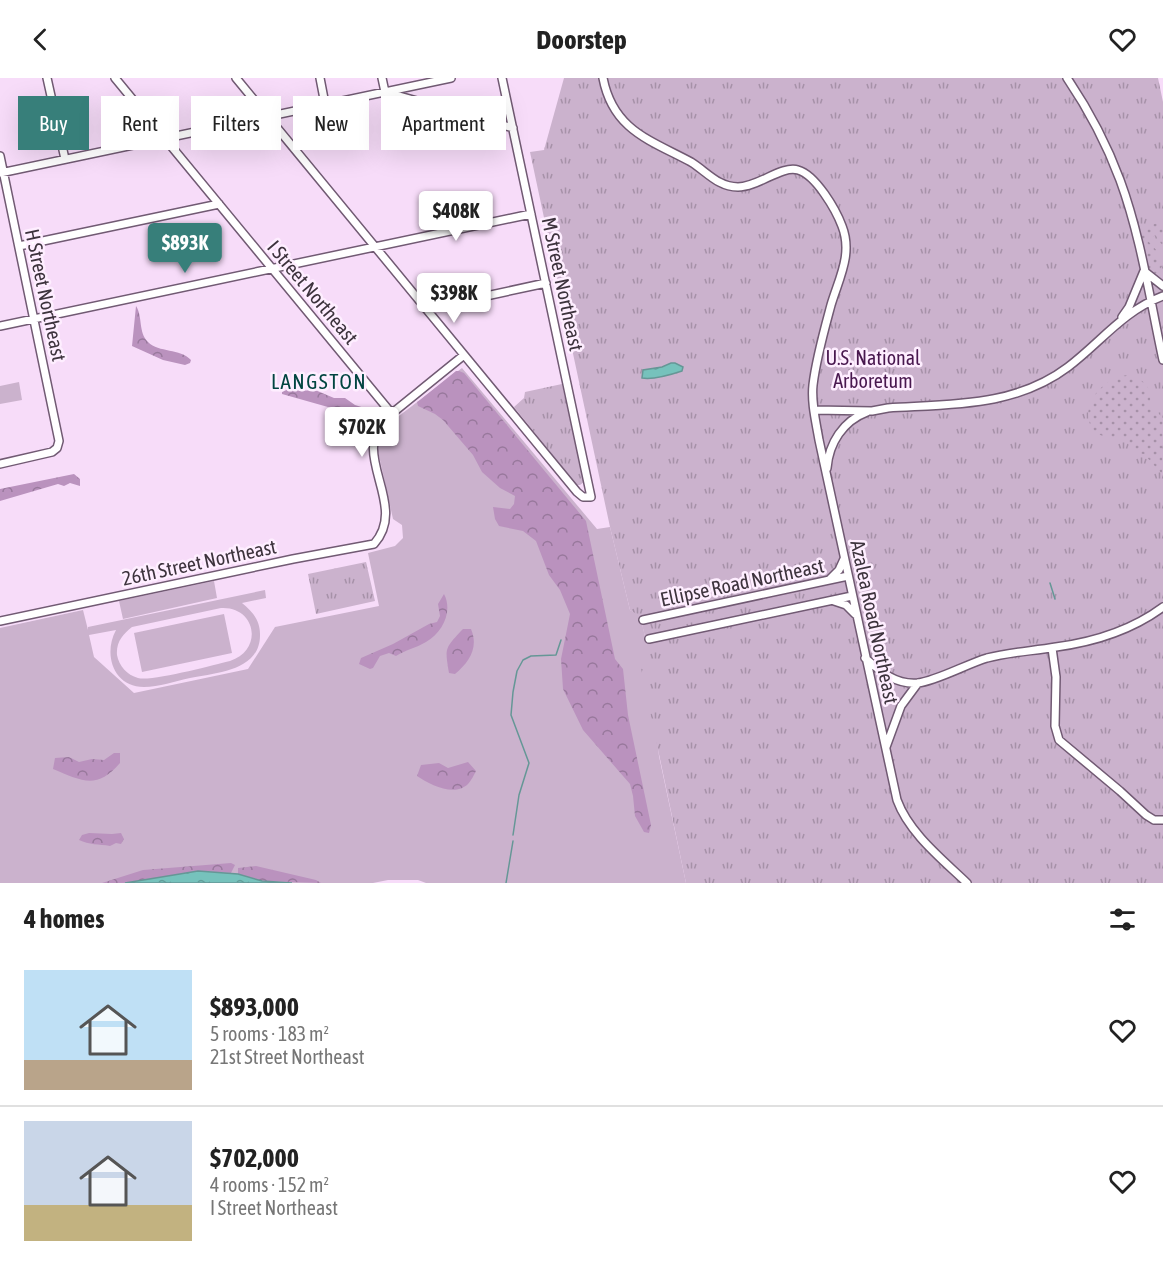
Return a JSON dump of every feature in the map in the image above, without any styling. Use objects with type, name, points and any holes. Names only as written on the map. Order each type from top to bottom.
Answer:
[{"type":"street","points":[[47,78],[65,159]]},
{"type":"street","name":"I Street Northeast","points":[[115,78],[130,96]]},
{"type":"street","points":[[236,78],[251,96]]},
{"type":"street","points":[[320,78],[323,96]]},
{"type":"street","points":[[382,78],[385,92]]},
{"type":"street","points":[[365,96],[451,78]]},
{"type":"street","name":"M Street Northeast","points":[[464,355],[581,496],[591,497],[502,78]]},
{"type":"street","name":"Azalea Road Northeast","points":[[603,78],[612,105],[625,123],[656,146],[692,163],[720,183],[735,187],[748,186],[787,170],[797,169],[811,177],[827,199],[843,229],[847,255],[831,306],[815,375],[814,410],[898,804],[908,822],[967,883]]},
{"type":"street","points":[[1066,78],[1088,113],[1119,176],[1131,212],[1163,360]]},
{"type":"street","points":[[385,92],[513,128]]},
{"type":"street","points":[[281,133],[464,355],[392,414]]},
{"type":"street","points":[[2,173],[110,150]]},
{"type":"street","name":"I Street Northeast","points":[[174,150],[392,414]]},
{"type":"street","name":"H Street Northeast","points":[[0,156],[59,441],[57,448],[52,452],[0,464]]},
{"type":"street","points":[[19,246],[219,204]]},
{"type":"street","points":[[0,326],[531,213]]},
{"type":"street","points":[[1144,271],[1163,286]]},
{"type":"street","points":[[1118,322],[1129,307],[1144,271]]},
{"type":"street","points":[[426,309],[546,284]]},
{"type":"street","points":[[814,410],[872,411],[989,400],[1020,394],[1043,384],[1070,366],[1118,322],[1163,296]]},
{"type":"street","name":"Azalea Road Northeast","points":[[826,473],[829,454],[842,429],[853,419],[872,411]]},
{"type":"street","name":"26th Street Northeast","points":[[0,621],[374,544],[382,534],[387,516],[373,443],[380,425],[392,414]]},
{"type":"street","points":[[825,581],[839,570],[844,556]]},
{"type":"street","name":"Ellipse Road Northeast","points":[[642,620],[848,576]]},
{"type":"street","points":[[649,639],[852,596]]},
{"type":"street","points":[[829,601],[846,605],[857,617]]},
{"type":"street","points":[[866,658],[894,680],[918,683],[989,658],[1052,648],[1114,632],[1143,620],[1163,607]]},
{"type":"street","points":[[1052,648],[1056,681],[1054,726],[1059,740],[1146,815],[1154,820],[1163,820]]},
{"type":"street","points":[[885,750],[901,706],[918,683]]},
{"type":"green space","name":"U.S. National Arboretum","points":[[564,78],[1158,78],[1163,102],[1163,883],[686,883],[638,654],[647,645],[640,616],[630,610],[610,527],[530,152],[544,150]]},
{"type":"green space","points":[[1163,223],[1163,246],[1155,235],[1148,237],[1147,240],[1159,253],[1157,258],[1163,264],[1155,274],[1149,272],[1147,267],[1138,229]]},
{"type":"green space","points":[[136,306],[143,334],[148,342],[158,348],[186,356],[191,360],[190,363],[185,365],[163,360],[132,346]]},
{"type":"green space","points":[[462,368],[597,529],[610,527],[630,610],[640,615],[647,645],[659,756],[686,883],[426,883],[418,880],[388,880],[373,883],[292,883],[262,881],[231,873],[182,875],[125,883],[0,883],[0,628],[83,610],[88,630],[88,627],[265,590],[266,598],[242,603],[259,624],[258,646],[253,656],[245,663],[224,672],[155,686],[133,686],[118,675],[111,659],[112,639],[116,630],[89,635],[94,657],[134,693],[248,669],[275,627],[379,606],[368,553],[395,546],[403,538],[402,525],[393,519],[378,451],[380,436],[387,425]],"holes":[[[221,608],[233,609],[248,621],[251,639],[248,648],[230,661],[145,679],[130,675],[120,663],[117,655],[119,642],[132,627]]]},
{"type":"green space","points":[[456,371],[464,373],[586,521],[615,659],[623,669],[628,715],[651,825],[649,833],[644,832],[635,816],[630,784],[583,730],[563,689],[561,659],[570,614],[560,590],[549,575],[536,541],[523,531],[499,526],[495,519],[493,507],[510,509],[514,504],[515,496],[500,488],[482,472],[473,455],[443,420],[418,406],[417,402]]},
{"type":"green space","points":[[1127,375],[1138,378],[1146,384],[1151,406],[1163,418],[1162,474],[1144,454],[1134,453],[1124,437],[1108,437],[1096,432],[1090,424],[1088,413],[1099,390],[1111,381]]},
{"type":"green space","points":[[19,382],[22,400],[0,404],[0,386]]},
{"type":"green space","points":[[562,384],[584,482],[580,485],[577,485],[514,407],[524,398],[525,392]]},
{"type":"green space","points":[[293,387],[299,391],[315,390],[334,398],[345,398],[355,405],[371,410],[335,409],[282,394]]},
{"type":"green space","points":[[74,474],[80,479],[80,486],[70,483],[64,486],[58,484],[0,501],[0,489]]},
{"type":"green space","points":[[366,562],[375,601],[316,614],[308,574]]},
{"type":"green space","points":[[214,581],[217,598],[123,619],[119,601]]},
{"type":"green space","points":[[444,594],[447,601],[447,614],[442,627],[432,638],[396,656],[389,653],[380,656],[373,668],[359,664],[361,658],[437,622],[440,616],[438,604]]},
{"type":"green space","points":[[224,614],[232,653],[142,672],[134,633]]},
{"type":"green space","points":[[463,629],[471,629],[473,648],[460,669],[455,674],[449,673],[447,649]]},
{"type":"green space","points":[[114,753],[120,753],[120,763],[112,772],[96,780],[89,781],[72,777],[53,769],[55,758],[69,757],[79,762],[92,759],[104,760]]},
{"type":"green space","points":[[468,762],[476,771],[468,784],[456,790],[435,786],[417,776],[421,765],[439,763],[448,768]]},
{"type":"green space","points":[[121,833],[124,839],[121,844],[116,843],[110,846],[90,844],[79,840],[82,835]]},
{"type":"green space","points":[[231,863],[235,865],[231,873],[198,871],[125,883],[102,883],[143,870]]},
{"type":"green space","points":[[256,866],[321,883],[262,881],[238,874],[238,868]]},
{"type":"water","points":[[671,363],[683,367],[682,371],[657,378],[642,378],[643,370]]},
{"type":"water","points":[[198,871],[238,874],[262,881],[292,883],[125,883]]},
{"type":"waterway","points":[[1050,583],[1055,599]]},
{"type":"waterway","points":[[513,835],[519,795],[529,763],[511,715],[517,671],[523,660],[531,656],[556,655],[561,640]]},
{"type":"waterway","points":[[506,883],[513,841]]},
{"type":"district","name":"LANGSTON","points":[[319,381]]}]
